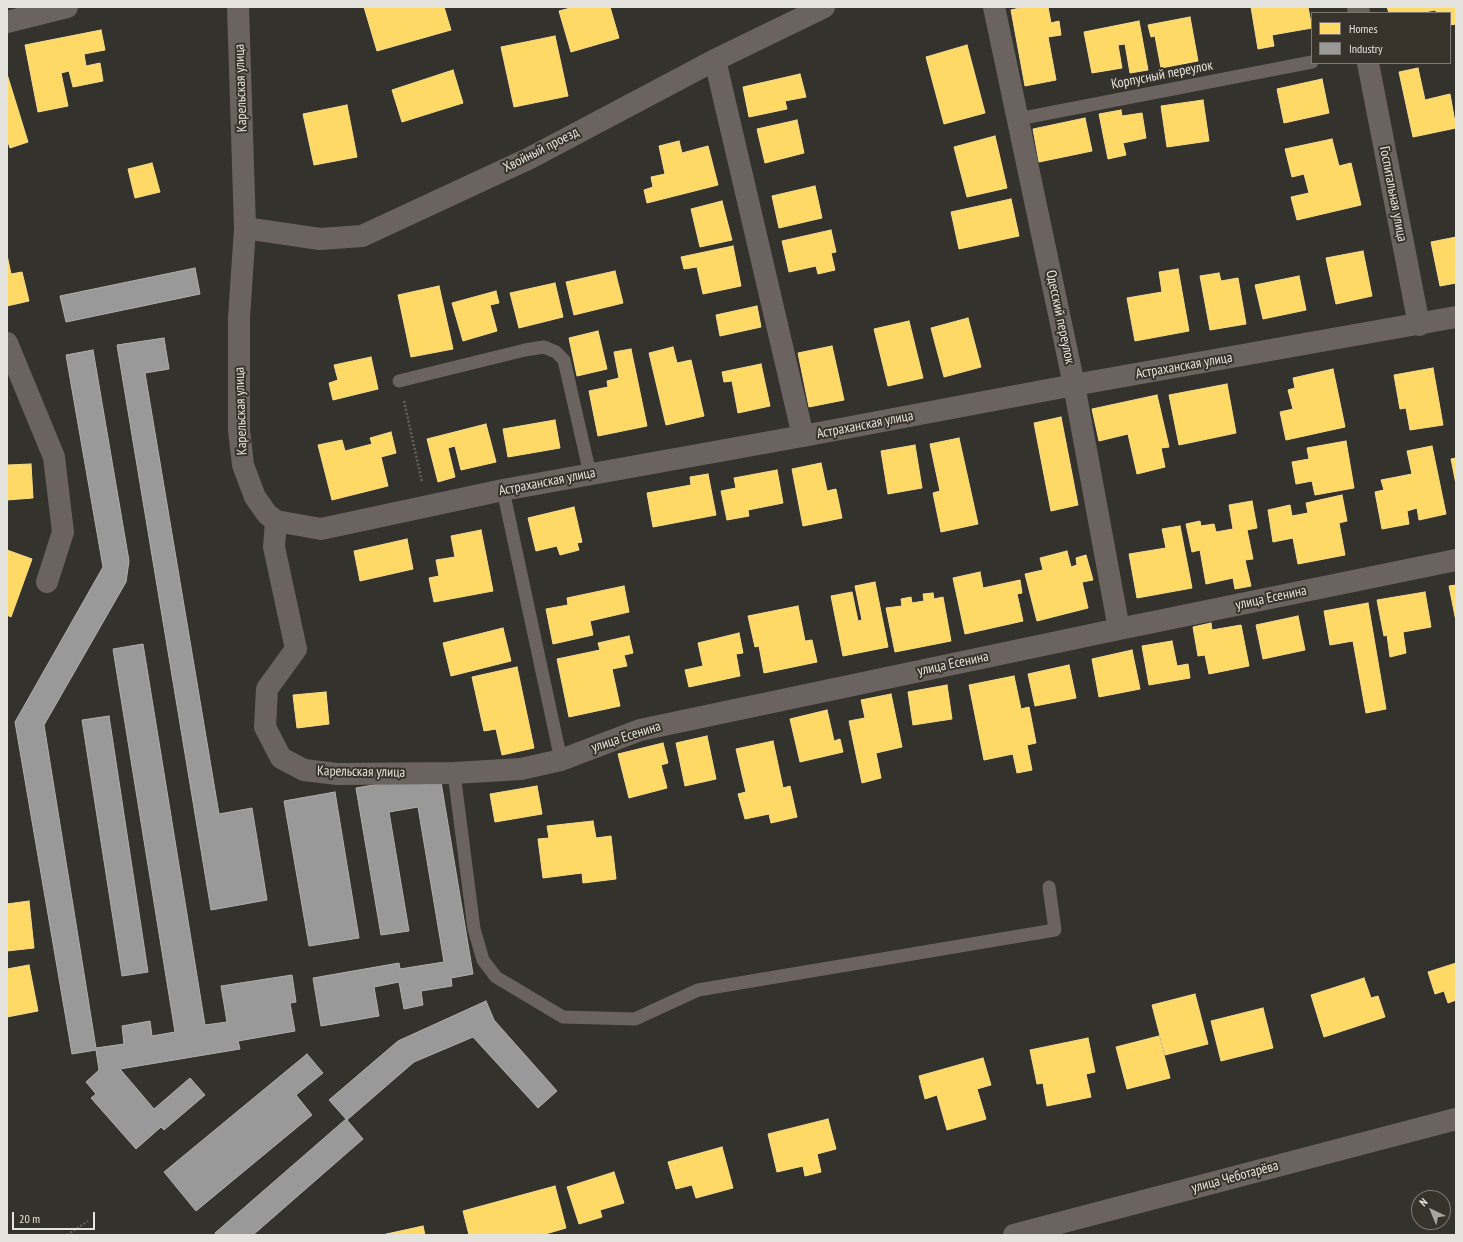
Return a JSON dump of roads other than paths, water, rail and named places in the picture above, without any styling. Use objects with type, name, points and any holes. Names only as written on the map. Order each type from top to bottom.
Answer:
[{"type":"street","points":[[7,22],[68,7]]},
{"type":"street","name":"Карельская улица","points":[[238,7],[245,228],[239,318],[239,430],[243,465],[255,497],[267,514],[276,521],[274,547],[296,649],[267,690],[265,727],[281,758],[304,770],[337,774],[454,774]]},
{"type":"street","name":"Хвойный проезд","points":[[245,228],[320,239],[362,236],[530,158],[715,60],[824,7]]},
{"type":"street","name":"Одесский переулок","points":[[994,7],[1074,385],[1119,629]]},
{"type":"street","points":[[715,60],[803,436]]},
{"type":"street","name":"Госпитальная улица","points":[[1368,64],[1419,325]]},
{"type":"street","name":"Астраханская улица","points":[[276,521],[321,529],[503,490],[1074,385],[1456,318]]},
{"type":"street","points":[[7,343],[54,457],[63,532],[47,582]]},
{"type":"street","name":"улица Есенина","points":[[454,774],[521,769],[561,760],[640,730],[1456,560]]},
{"type":"street","name":"улица Чеботарёва","points":[[1014,1235],[1456,1119]]},
{"type":"lane","name":"Корпусный переулок","points":[[1018,119],[1311,62]]},
{"type":"lane","points":[[399,381],[524,350],[544,347],[556,352],[564,360],[590,474]]},
{"type":"lane","points":[[503,490],[561,760]]},
{"type":"lane","points":[[454,774],[474,929],[483,960],[496,977],[563,1017],[635,1019],[698,990],[1055,930],[1049,887]]}]
